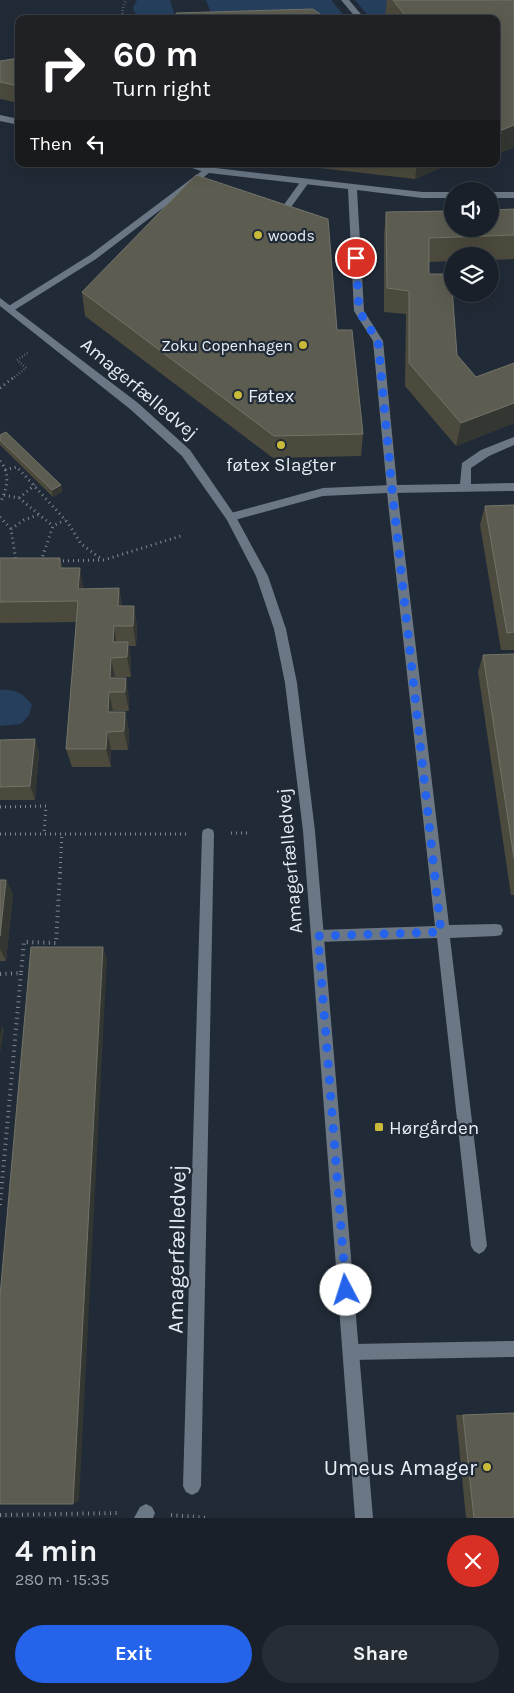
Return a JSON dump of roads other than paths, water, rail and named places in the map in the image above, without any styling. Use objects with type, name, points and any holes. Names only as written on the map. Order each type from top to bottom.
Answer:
[{"type":"street","points":[[345,0],[358,15]]},
{"type":"street","points":[[0,118],[15,121]]},
{"type":"street","points":[[198,167],[207,170],[304,182],[422,195],[444,195]]},
{"type":"street","name":"Amagerfælledvej","points":[[207,170],[93,257],[5,305],[134,406],[186,453],[231,518],[262,576],[280,629],[289,674],[309,831],[364,1518]]},
{"type":"street","points":[[273,225],[304,182]]},
{"type":"street","points":[[352,187],[359,311],[378,341],[392,489],[441,932],[479,1246]]},
{"type":"street","points":[[499,195],[514,195]]},
{"type":"street","points":[[465,487],[466,466],[485,453],[514,441]]},
{"type":"street","points":[[231,518],[323,492],[514,487]]},
{"type":"street","name":"Amagerfælledvej","points":[[192,1486],[208,834]]},
{"type":"street","points":[[318,936],[496,930]]},
{"type":"street","points":[[352,1352],[514,1349]]},
{"type":"place","name":"woods","points":[[258,235]]},
{"type":"place","name":"Zoku Copenhagen","points":[[303,345]]},
{"type":"place","name":"Føtex","points":[[238,395]]},
{"type":"place","name":"føtex Slagter","points":[[281,445]]},
{"type":"place","name":"Hørgården","points":[[379,1127]]},
{"type":"place","name":"Umeus Amager","points":[[487,1467]]}]
